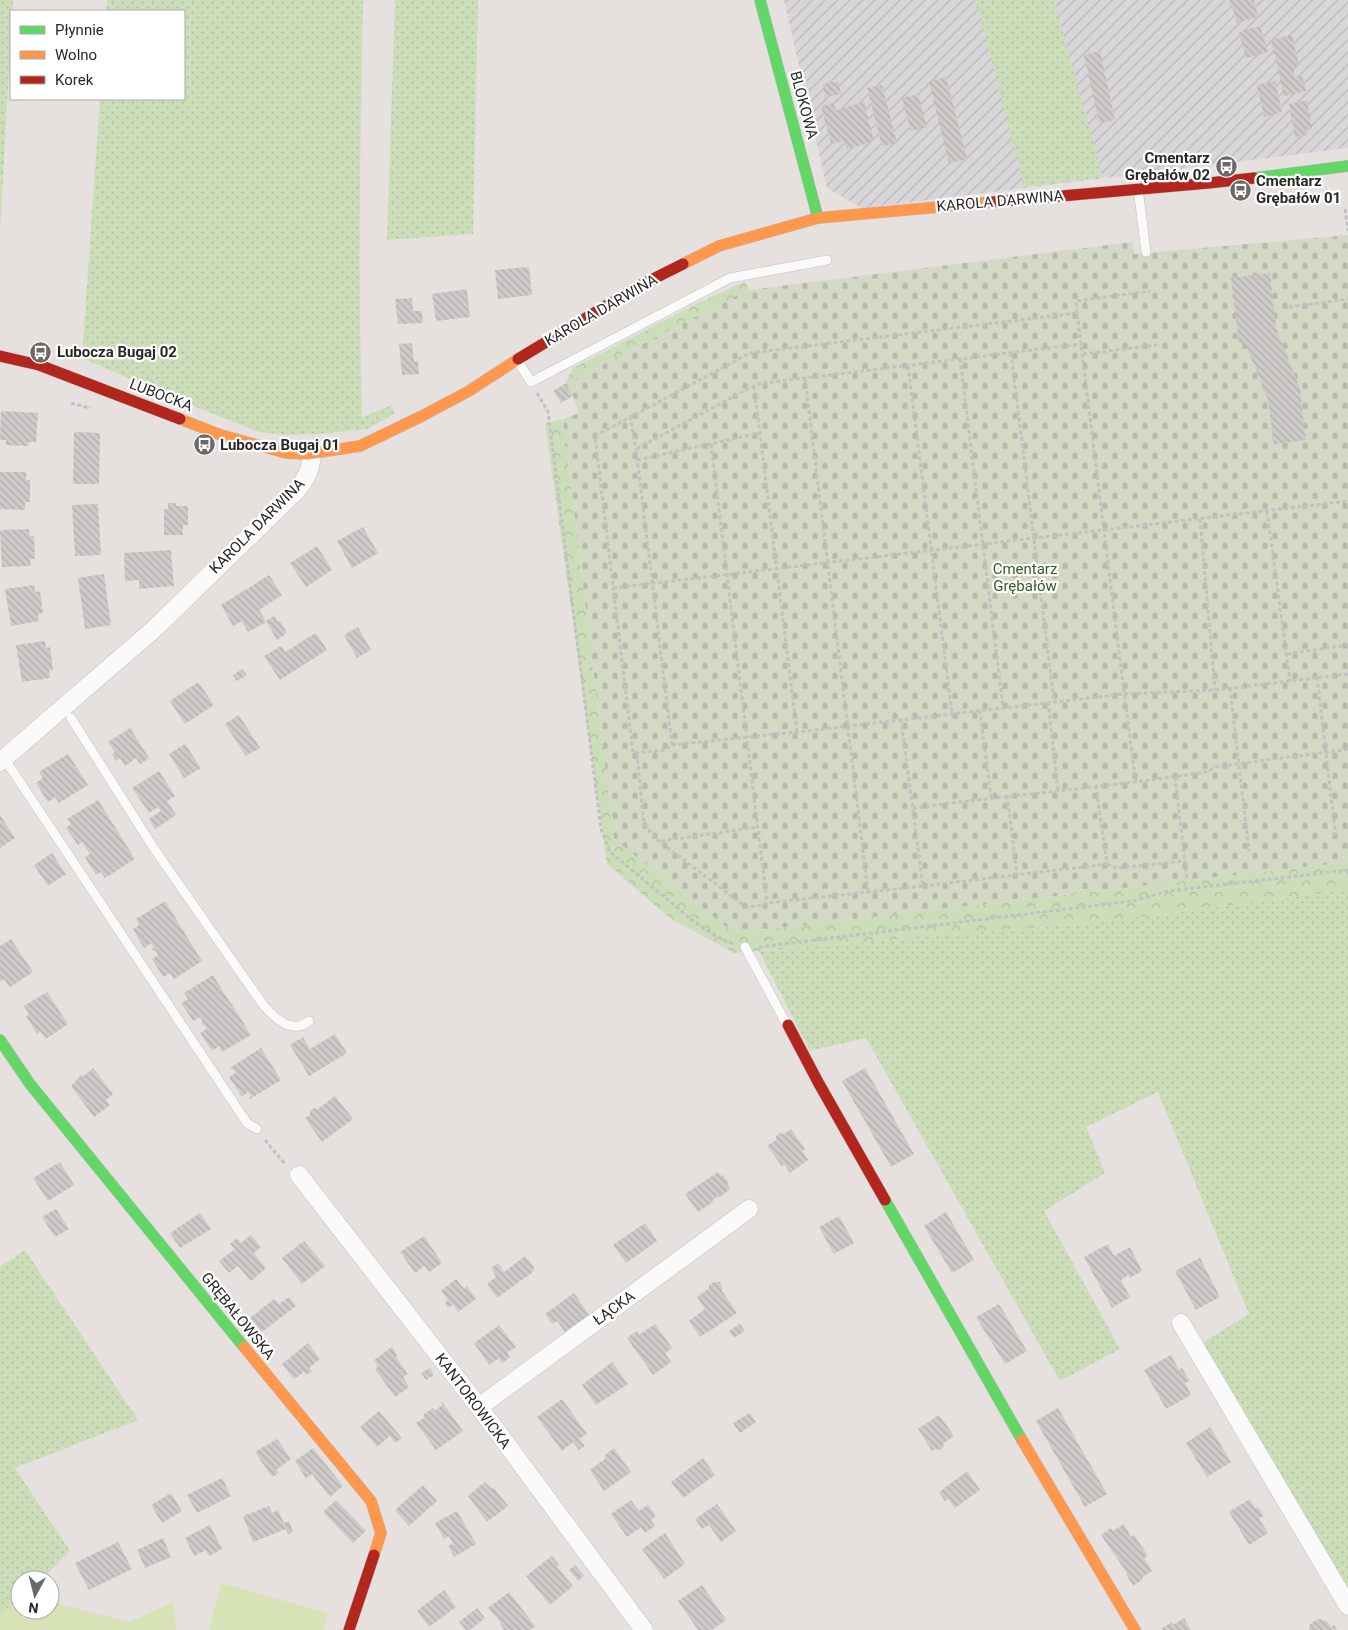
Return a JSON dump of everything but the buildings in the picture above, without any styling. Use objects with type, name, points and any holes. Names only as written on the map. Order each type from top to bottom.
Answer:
[{"type":"street","name":"BLOKOWA","points":[[760,0],[818,218]]},
{"type":"street","name":"KAROLA DARWINA","points":[[2,760],[153,630],[296,491],[307,477],[312,463],[312,454],[360,446],[391,432],[469,391],[517,359],[639,286],[718,246],[818,218],[1208,183],[1348,166]]},
{"type":"street","name":"LUBOCKA","points":[[0,356],[48,368],[238,440],[286,453],[312,454]]},
{"type":"street","points":[[788,1025],[818,1082],[1050,1488],[1135,1630]]},
{"type":"street","name":"GRĘBAŁOWSKA","points":[[0,1040],[36,1091],[371,1501],[381,1533],[349,1630]]},
{"type":"street","name":"KANTOROWICKA","points":[[299,1175],[479,1407],[644,1630]]},
{"type":"street","name":"ŁĄCKA","points":[[479,1407],[749,1209]]},
{"type":"street","points":[[1181,1323],[1348,1606]]},
{"type":"lane","points":[[1138,188],[1146,252]]},
{"type":"lane","points":[[517,359],[531,382],[730,278],[827,260]]},
{"type":"lane","points":[[72,718],[155,850],[264,1006],[277,1020],[288,1025],[306,1024],[309,1021]]},
{"type":"lane","points":[[2,760],[246,1124],[259,1132]]},
{"type":"lane","points":[[745,947],[788,1025]]},
{"type":"path","points":[[1345,209],[1348,231]]},
{"type":"path","points":[[1136,783],[1076,301],[1150,292]]},
{"type":"path","points":[[1289,306],[1348,299]]},
{"type":"path","points":[[1077,313],[750,353],[595,436],[634,754],[665,750],[672,745],[746,738],[1054,701],[1124,694],[1215,690],[1348,674]]},
{"type":"path","points":[[636,449],[754,386],[1081,344]]},
{"type":"path","points":[[1082,354],[1157,345]]},
{"type":"path","points":[[1011,353],[1054,701]]},
{"type":"path","points":[[960,359],[1003,707]]},
{"type":"path","points":[[908,366],[952,713]]},
{"type":"path","points":[[805,378],[868,892]]},
{"type":"path","points":[[531,382],[548,412],[601,830],[610,852],[716,936],[735,945],[753,947],[1122,903],[1169,892],[1348,870]]},
{"type":"path","points":[[754,386],[797,732]]},
{"type":"path","points":[[630,416],[636,449],[672,745]]},
{"type":"path","points":[[637,460],[760,433]]},
{"type":"path","points":[[711,444],[767,903]]},
{"type":"path","points":[[613,588],[1348,501]]},
{"type":"path","points":[[1267,511],[1290,681]]},
{"type":"path","points":[[1200,519],[1215,690]]},
{"type":"path","points":[[1286,654],[1348,645]]},
{"type":"path","points":[[1317,678],[1336,839]]},
{"type":"path","points":[[1230,688],[1249,851]]},
{"type":"path","points":[[1048,702],[1058,790]]},
{"type":"path","points":[[980,710],[991,798]]},
{"type":"path","points":[[901,719],[923,886]]},
{"type":"path","points":[[913,808],[1007,795],[1136,783],[1206,772],[1216,768],[1240,764],[1348,749]]},
{"type":"path","points":[[637,753],[643,817],[646,827],[660,842],[746,907],[1107,864],[1116,868],[1185,861]]},
{"type":"path","points":[[1175,777],[1187,878]]},
{"type":"path","points":[[1096,787],[1107,864]]},
{"type":"path","points":[[1007,795],[1017,875]]},
{"type":"path","points":[[660,842],[758,827]]},
{"type":"path","points":[[259,1132],[289,1168],[299,1175]]},
{"type":"shaded area","points":[[784,0],[1348,0],[1348,148],[862,208],[827,188]]},
{"type":"green space","points":[[0,0],[13,0],[12,10],[10,10],[10,53],[0,231]]},
{"type":"green space","points":[[107,0],[363,0],[360,208],[362,417],[392,405],[394,414],[367,429],[289,435],[259,432],[183,402],[82,358],[100,100],[185,100],[185,10],[106,10]]},
{"type":"green space","points":[[395,0],[478,0],[473,234],[387,240]]},
{"type":"green space","points":[[974,0],[1054,0],[1103,177],[1024,187],[981,19]]},
{"type":"green space","name":"Cmentarz Grębałów","points":[[1348,235],[1348,862],[734,933],[614,839],[563,419],[579,413],[573,396],[565,384],[748,290],[1132,242],[1134,254]]},
{"type":"green space","points":[[746,281],[748,290],[565,384],[573,368],[694,305]]},
{"type":"green space","points":[[563,419],[614,839],[734,933],[1348,862],[1348,890],[1090,923],[734,953],[671,919],[607,864],[545,423]]},
{"type":"green space","points":[[1348,890],[1348,1598],[1199,1345],[1249,1314],[1158,1092],[1086,1127],[1105,1173],[1044,1211],[1120,1349],[1060,1381],[866,1038],[810,1051],[759,951],[1090,923]]},
{"type":"green space","points":[[25,1250],[138,1420],[15,1468],[70,1551],[51,1570],[10,1570],[10,1606],[0,1613],[0,1267]]},
{"type":"green space","points":[[221,1583],[328,1613],[324,1630],[209,1630]]},
{"type":"green space","points":[[174,1602],[176,1630],[0,1630],[0,1613],[10,1606],[10,1620],[60,1620],[60,1605],[129,1622]]},
{"type":"traffic: fast","points":[[760,0],[818,218]]},
{"type":"traffic: fast","points":[[1254,178],[1348,166]]},
{"type":"traffic: fast","points":[[0,1040],[30,1084],[244,1347]]},
{"type":"traffic: fast","points":[[885,1200],[1022,1440]]},
{"type":"traffic: slow","points":[[683,264],[719,246],[818,218],[993,202]]},
{"type":"traffic: slow","points":[[180,419],[221,435],[286,453],[307,454],[360,446],[469,391],[518,359]]},
{"type":"traffic: slow","points":[[244,1347],[371,1501],[381,1533],[374,1555]]},
{"type":"traffic: slow","points":[[1022,1440],[1135,1630]]},
{"type":"traffic: jam","points":[[993,202],[1254,178]]},
{"type":"traffic: jam","points":[[518,359],[639,286],[683,264]]},
{"type":"traffic: jam","points":[[0,356],[39,365],[180,419]]},
{"type":"traffic: jam","points":[[788,1025],[885,1200]]},
{"type":"traffic: jam","points":[[349,1630],[374,1555]]},
{"type":"place","name":"Cmentarz Grębałów 02","points":[[1226,167]]},
{"type":"place","name":"Cmentarz Grębałów 01","points":[[1240,190]]},
{"type":"place","name":"Lubocza Bugaj 02","points":[[41,352]]},
{"type":"place","name":"Lubocza Bugaj 01","points":[[204,445]]}]
